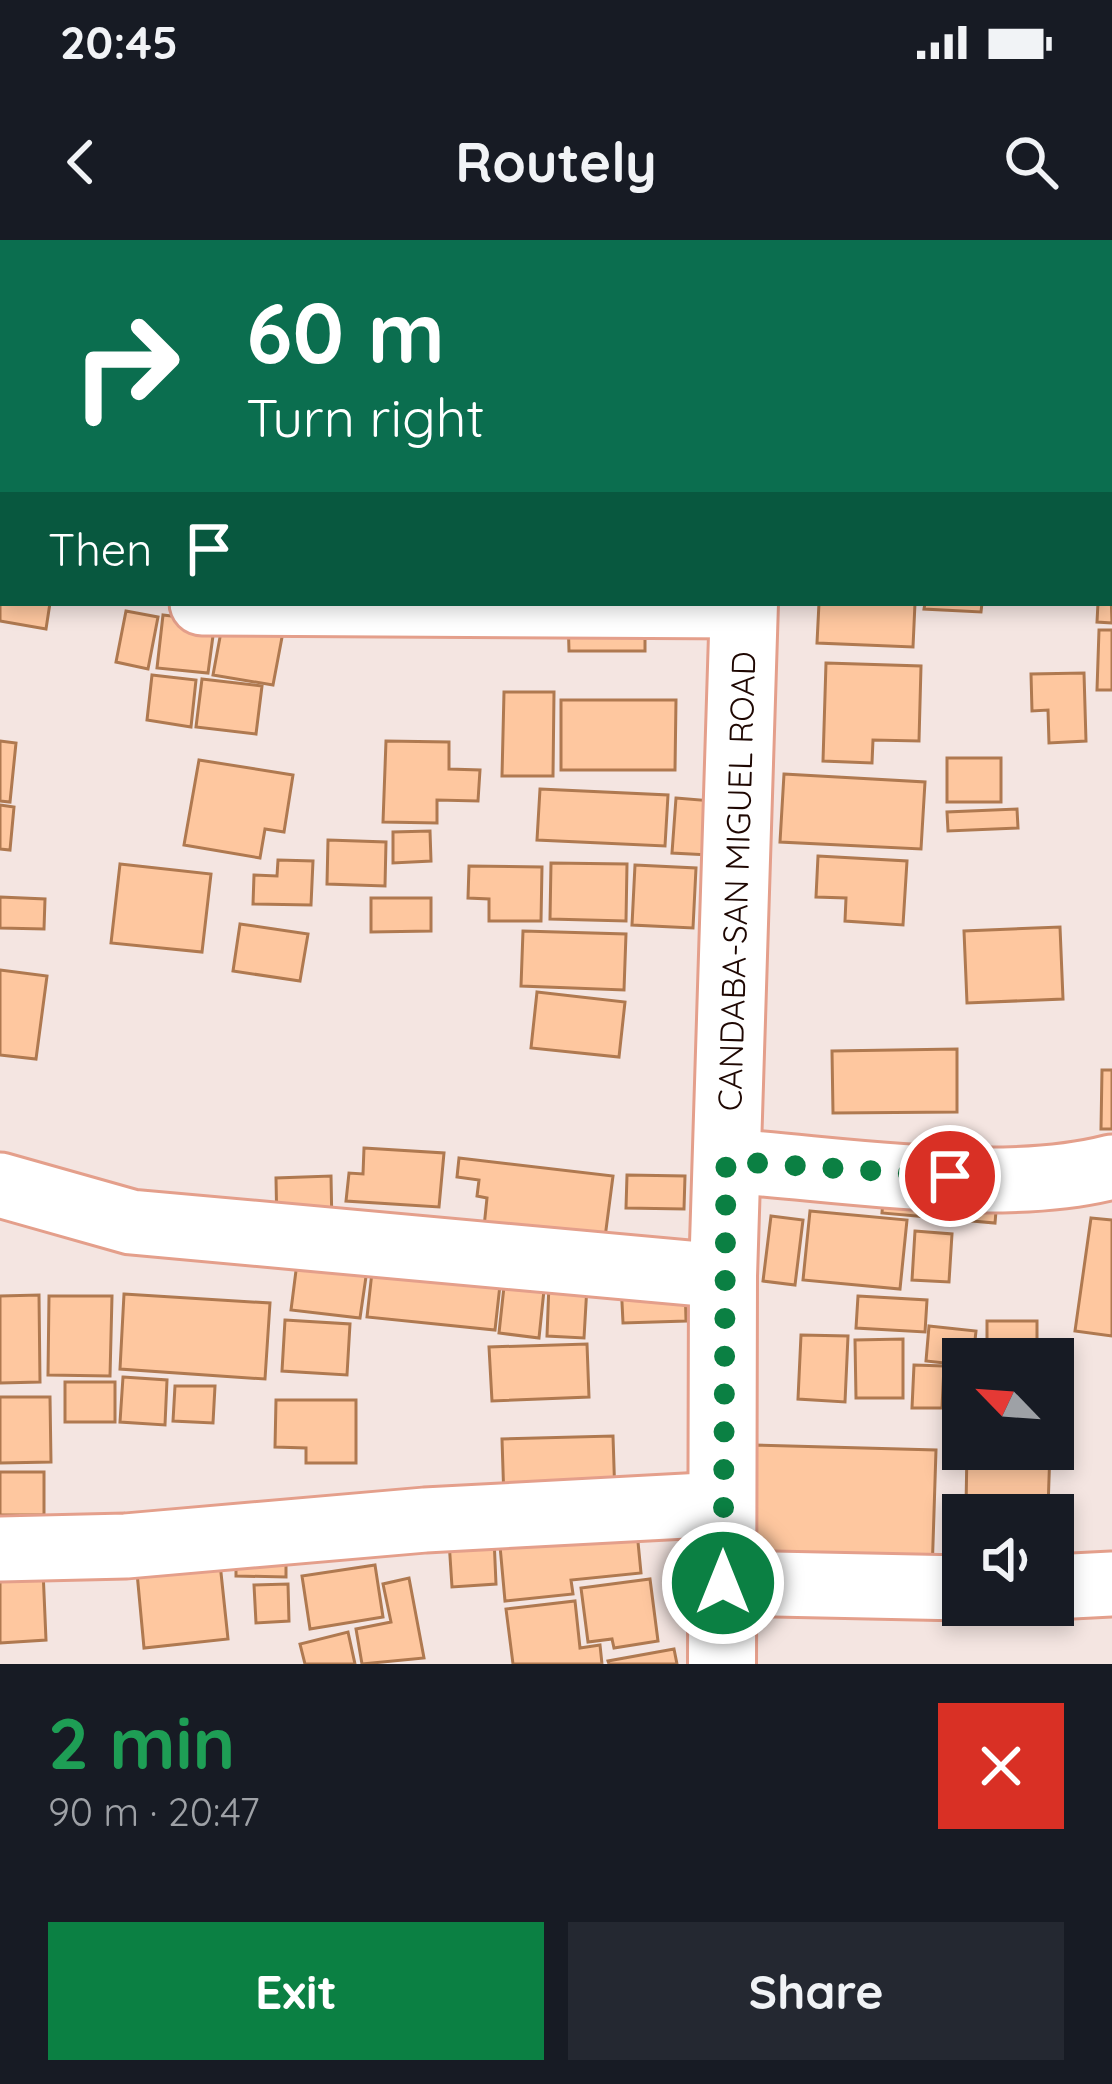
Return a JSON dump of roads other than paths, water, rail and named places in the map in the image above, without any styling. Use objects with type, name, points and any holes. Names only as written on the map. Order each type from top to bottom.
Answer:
[{"type":"main road","name":"CANDABA-SAN MIGUEL ROAD","points":[[722,1664],[723,1276],[744,606]]},
{"type":"street","points":[[338,606],[586,606]]},
{"type":"street","points":[[726,1161],[995,1178],[1072,1177],[1112,1167]]},
{"type":"street","points":[[0,1185],[131,1222],[723,1276]]},
{"type":"street","points":[[0,1549],[126,1546],[425,1520],[723,1504]]},
{"type":"street","points":[[723,1583],[942,1588]]},
{"type":"street","points":[[1074,1586],[1112,1584]]}]
